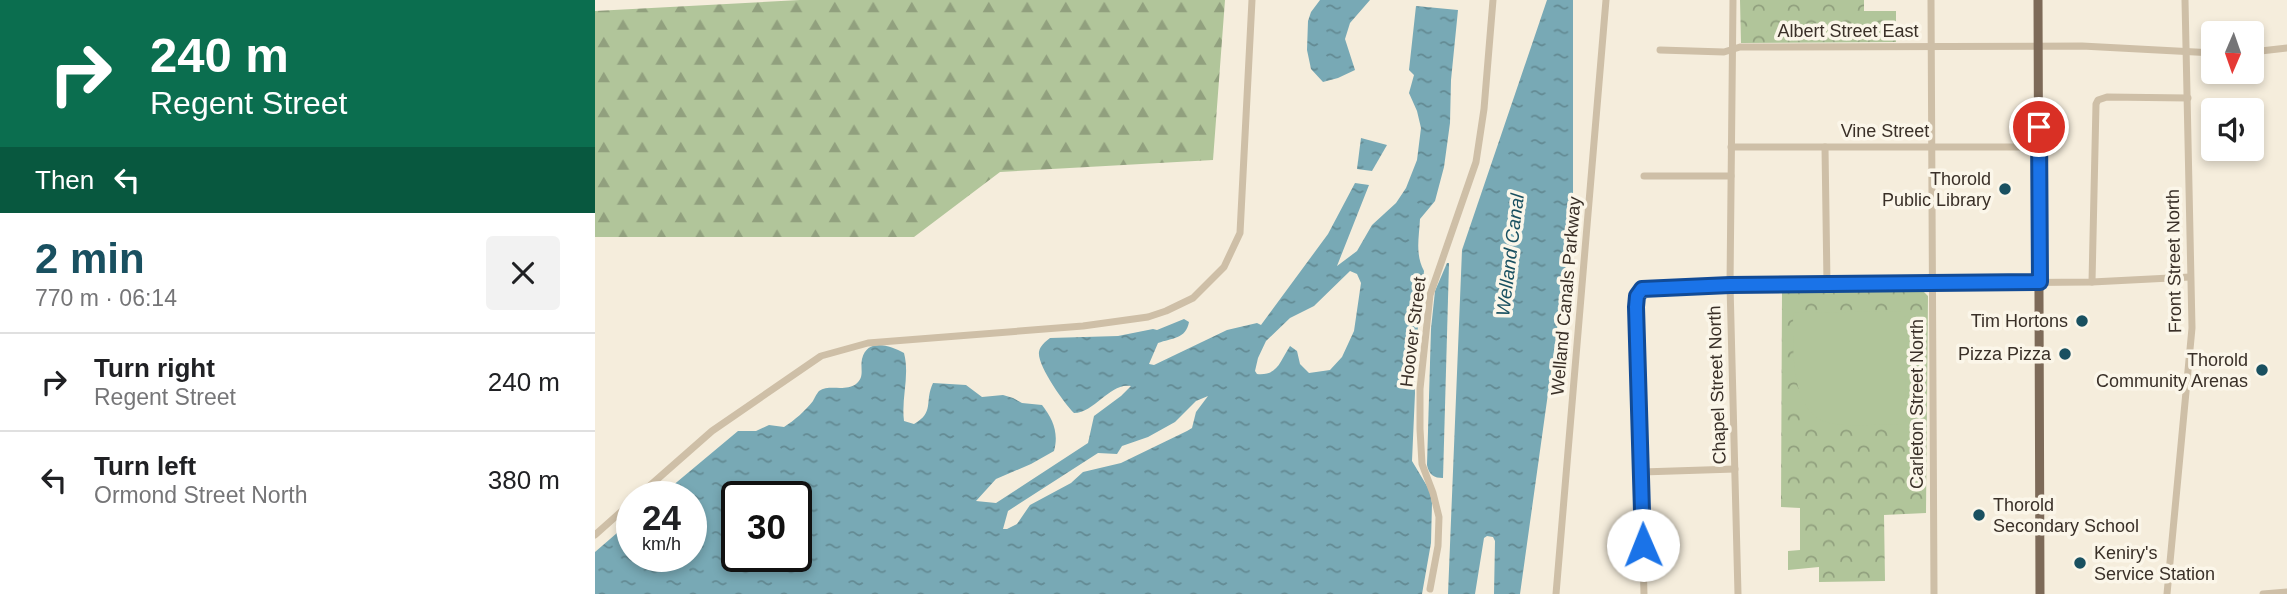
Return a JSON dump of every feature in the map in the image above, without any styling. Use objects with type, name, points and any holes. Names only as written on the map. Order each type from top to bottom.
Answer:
[{"type":"main road","points":[[2038,0],[2040,594]]},
{"type":"street","points":[[655,481],[712,431],[821,356],[868,343],[1083,326],[1148,317],[1193,298],[1224,267],[1240,233],[1252,0]]},
{"type":"street","name":"Hoover Street","points":[[1430,589],[1438,546],[1439,517],[1422,464],[1420,389],[1430,295],[1476,162],[1484,109],[1493,0]]},
{"type":"street","name":"Welland Canals Parkway","points":[[1556,594],[1606,0]]},
{"type":"street","name":"Chapel Street North","points":[[1733,0],[1730,285],[1738,594]]},
{"type":"street","name":"Carleton Street North","points":[[1931,0],[1934,594]]},
{"type":"street","name":"Front Street North","points":[[2167,594],[2192,328],[2185,0]]},
{"type":"street","name":"Albert Street East","points":[[1660,50],[1724,52],[1732,48],[2038,46],[2201,53]]},
{"type":"street","points":[[2265,51],[2287,48]]},
{"type":"street","points":[[2092,282],[2098,100],[2107,97],[2188,98]]},
{"type":"street","name":"Vine Street","points":[[1731,147],[2039,147]]},
{"type":"street","points":[[1825,147],[1827,284]]},
{"type":"street","points":[[1644,176],[1731,176]]},
{"type":"street","points":[[1644,594],[1637,296],[1642,289],[1730,285],[2092,282],[2190,277]]},
{"type":"street","points":[[1642,472],[1735,469]]},
{"type":"street","points":[[595,535],[616,516]]},
{"type":"street","points":[[2263,594],[2287,593]]},
{"type":"green space","points":[[800,0],[1225,0],[1213,160],[1000,172],[914,237],[595,237],[595,11]]},
{"type":"green space","points":[[1740,0],[1864,0],[1864,11],[1896,11],[1896,42],[1741,43]]},
{"type":"green space","points":[[1919,287],[1928,296],[1926,513],[1884,515],[1885,581],[1819,582],[1819,567],[1788,570],[1788,551],[1800,550],[1800,508],[1781,507],[1782,293]]},
{"type":"green space","points":[[1900,311],[1907,319],[1905,424],[1843,425],[1819,419],[1808,409],[1796,379],[1793,313]]},
{"type":"water","points":[[1320,0],[1370,0],[1350,23],[1345,39],[1355,70],[1323,82],[1311,69],[1307,50],[1308,21]]},
{"type":"water","name":"Welland Canal","points":[[1547,0],[1573,0],[1573,194],[1569,243],[1520,594],[1494,594],[1495,541],[1493,537],[1487,536],[1484,538],[1475,594],[1448,594],[1462,250]]},
{"type":"water","points":[[1416,6],[1458,10],[1444,167],[1435,201],[1420,219],[1418,239],[1419,258],[1424,271],[1414,364],[1412,461],[1430,491],[1432,503],[1431,543],[1422,594],[595,594],[595,552],[616,534],[616,572],[707,572],[707,481],[678,481],[738,431],[756,431],[769,425],[784,427],[807,408],[819,391],[856,384],[861,376],[865,352],[874,346],[886,346],[904,353],[904,421],[914,424],[925,415],[933,383],[966,385],[982,397],[1003,395],[1022,403],[1042,405],[1054,426],[1054,451],[996,479],[976,501],[996,503],[1088,443],[1094,416],[1131,386],[1116,388],[1089,408],[1074,413],[1042,366],[1040,348],[1050,338],[1118,336],[1157,330],[1184,319],[1189,322],[1182,335],[1158,343],[1149,364],[1154,365],[1227,330],[1257,323],[1261,325],[1328,234],[1355,183],[1369,185],[1337,266],[1357,251],[1372,225],[1396,203],[1406,188],[1417,160],[1421,128],[1409,93],[1414,75],[1409,70]],"holes":[[[1350,271],[1357,274],[1361,283],[1354,331],[1342,357],[1330,370],[1309,373],[1300,364],[1297,351],[1290,346],[1274,370],[1257,374],[1255,371],[1258,358],[1266,341],[1290,318],[1314,306]],[[1208,396],[1196,412],[1192,428],[1121,463],[1083,472],[1071,483],[1030,505],[1017,524],[1003,529],[1008,511],[1098,453],[1117,454],[1122,446],[1148,437],[1175,422],[1196,401]]]},
{"type":"water","points":[[1361,138],[1387,145],[1372,171],[1357,169]]},
{"type":"water","points":[[1447,263],[1443,478],[1432,475],[1427,465],[1431,329],[1435,291]]},
{"type":"place","name":"Thorold Public Library","points":[[2005,189]]},
{"type":"place","name":"Tim Hortons","points":[[2082,321]]},
{"type":"place","name":"Pizza Pizza","points":[[2065,354]]},
{"type":"place","name":"Thorold Community Arenas","points":[[2262,370]]},
{"type":"place","name":"Thorold Secondary School","points":[[1979,515]]},
{"type":"place","name":"Keniry's Service Station","points":[[2080,563]]},
{"type":"route","points":[[1643,545],[1636,307],[1637,296],[1642,289],[1730,285],[2040,282],[2039,127]]}]
